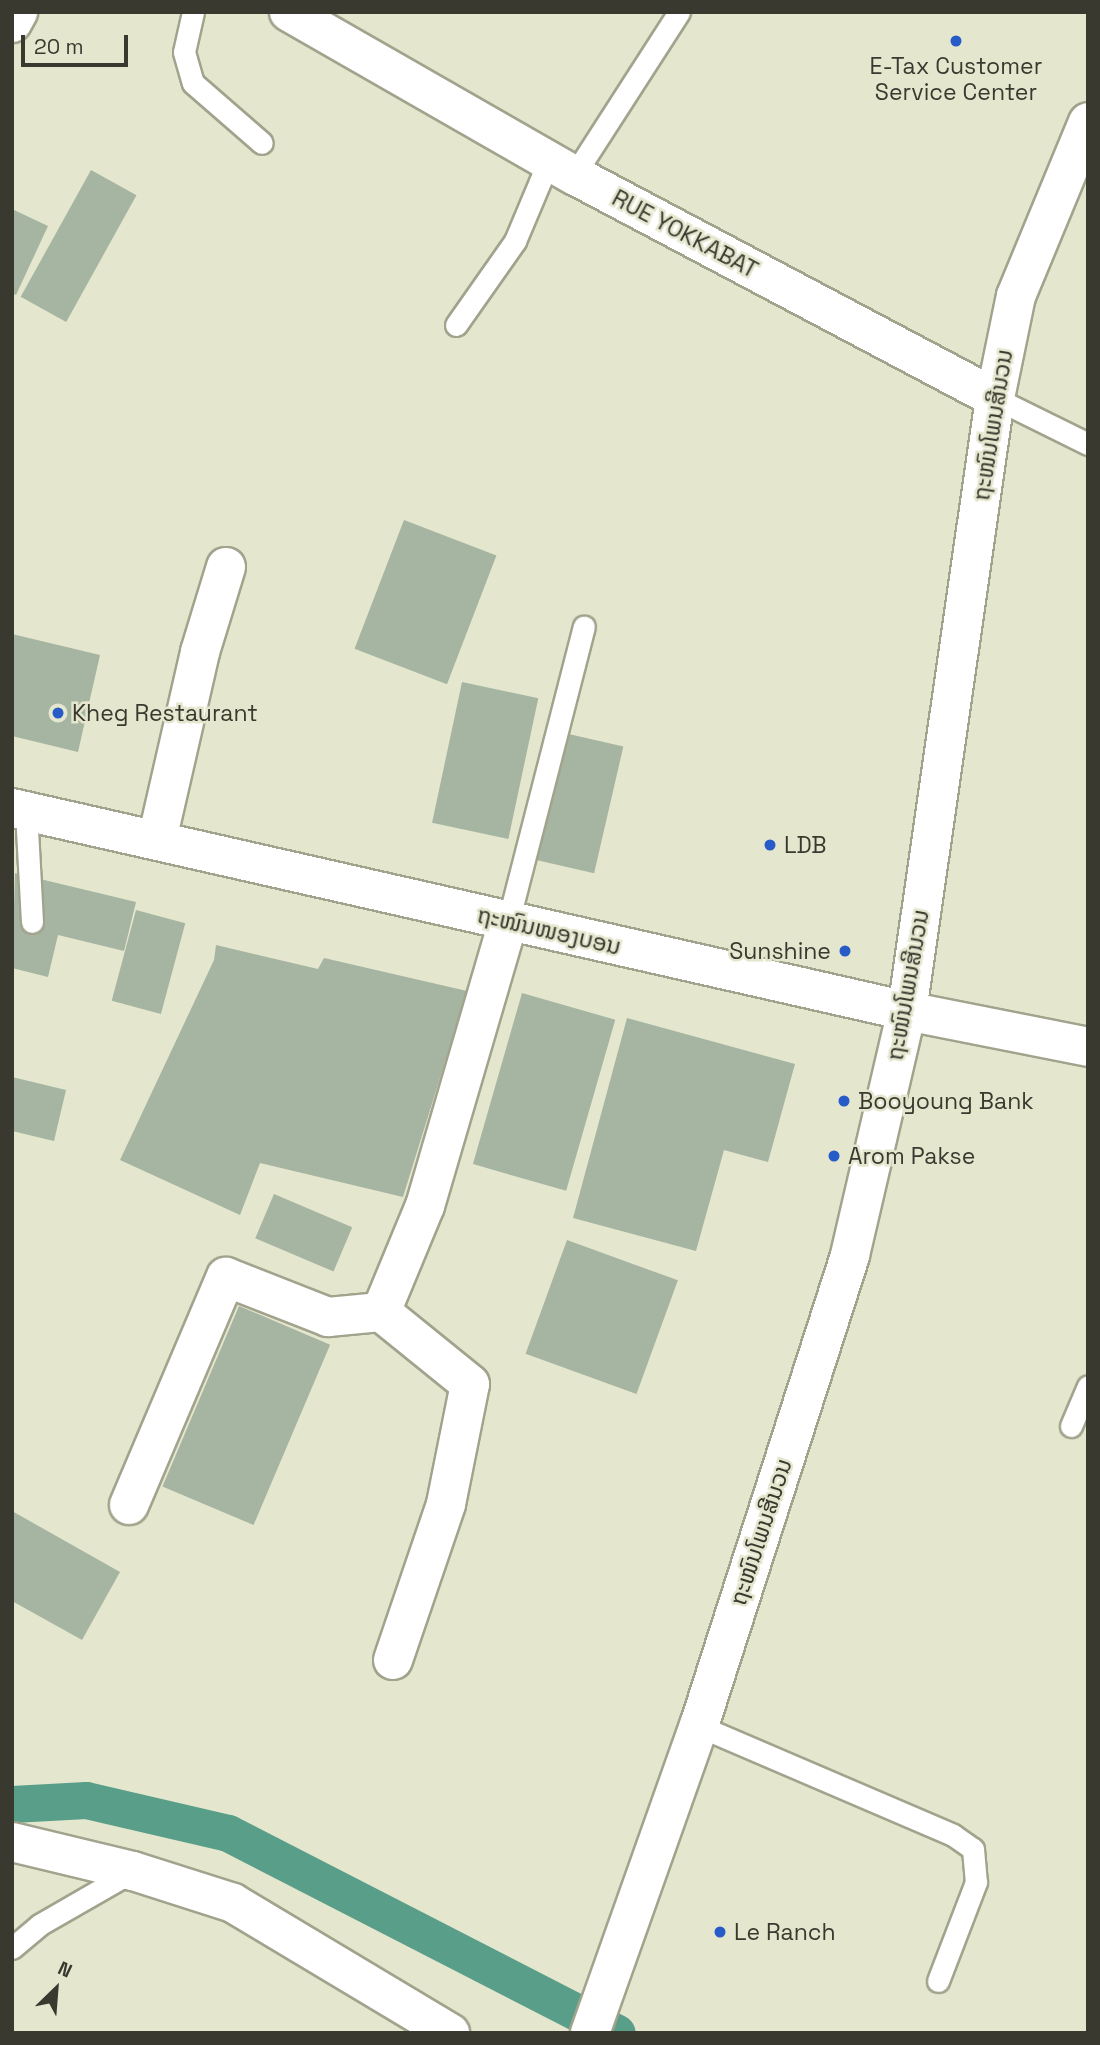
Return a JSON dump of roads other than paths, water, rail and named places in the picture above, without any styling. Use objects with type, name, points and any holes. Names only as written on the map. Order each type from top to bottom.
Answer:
[{"type":"street","points":[[12,23],[18,12]]},
{"type":"street","name":"RUE YOKKABAT","points":[[289,12],[336,23],[562,168],[995,398]]},
{"type":"street","name":"ຖະໜົນໂພນສີນວນ","points":[[590,2033],[699,1726],[850,1255],[907,1011],[995,398],[1016,296],[1088,122]]},
{"type":"street","points":[[157,840],[200,652],[226,567]]},
{"type":"street","name":"ຖະໜົນໜອງບອນ","points":[[19,809],[907,1011],[1088,1047]]},
{"type":"street","points":[[381,1312],[425,1206],[508,922]]},
{"type":"street","points":[[129,1505],[226,1277],[328,1317],[381,1312],[470,1384],[446,1504],[393,1660]]},
{"type":"street","points":[[12,1842],[133,1871],[233,1903],[434,2029]]},
{"type":"lane","points":[[194,12],[184,52],[193,83],[262,144]]},
{"type":"lane","points":[[456,325],[515,242],[562,168],[679,12]]},
{"type":"lane","name":"RUE YOKKABAT","points":[[995,398],[1088,444]]},
{"type":"lane","points":[[508,922],[584,627]]},
{"type":"lane","points":[[19,809],[32,922]]},
{"type":"lane","points":[[1071,1426],[1088,1386]]},
{"type":"lane","points":[[699,1726],[953,1835],[972,1849],[976,1882],[939,1981]]},
{"type":"lane","points":[[12,1948],[39,1925],[133,1871]]},
{"type":"waterway","points":[[12,1804],[86,1800],[228,1833],[617,2033]]},
{"type":"place","name":"E-Tax Customer Service Center","points":[[956,41]]},
{"type":"place","name":"Kheg Restaurant","points":[[58,713]]},
{"type":"place","name":"LDB","points":[[770,845]]},
{"type":"place","name":"Sunshine","points":[[845,951]]},
{"type":"place","name":"Booyoung Bank","points":[[844,1101]]},
{"type":"place","name":"Arom Pakse","points":[[834,1156]]},
{"type":"place","name":"Le Ranch","points":[[720,1932]]}]
